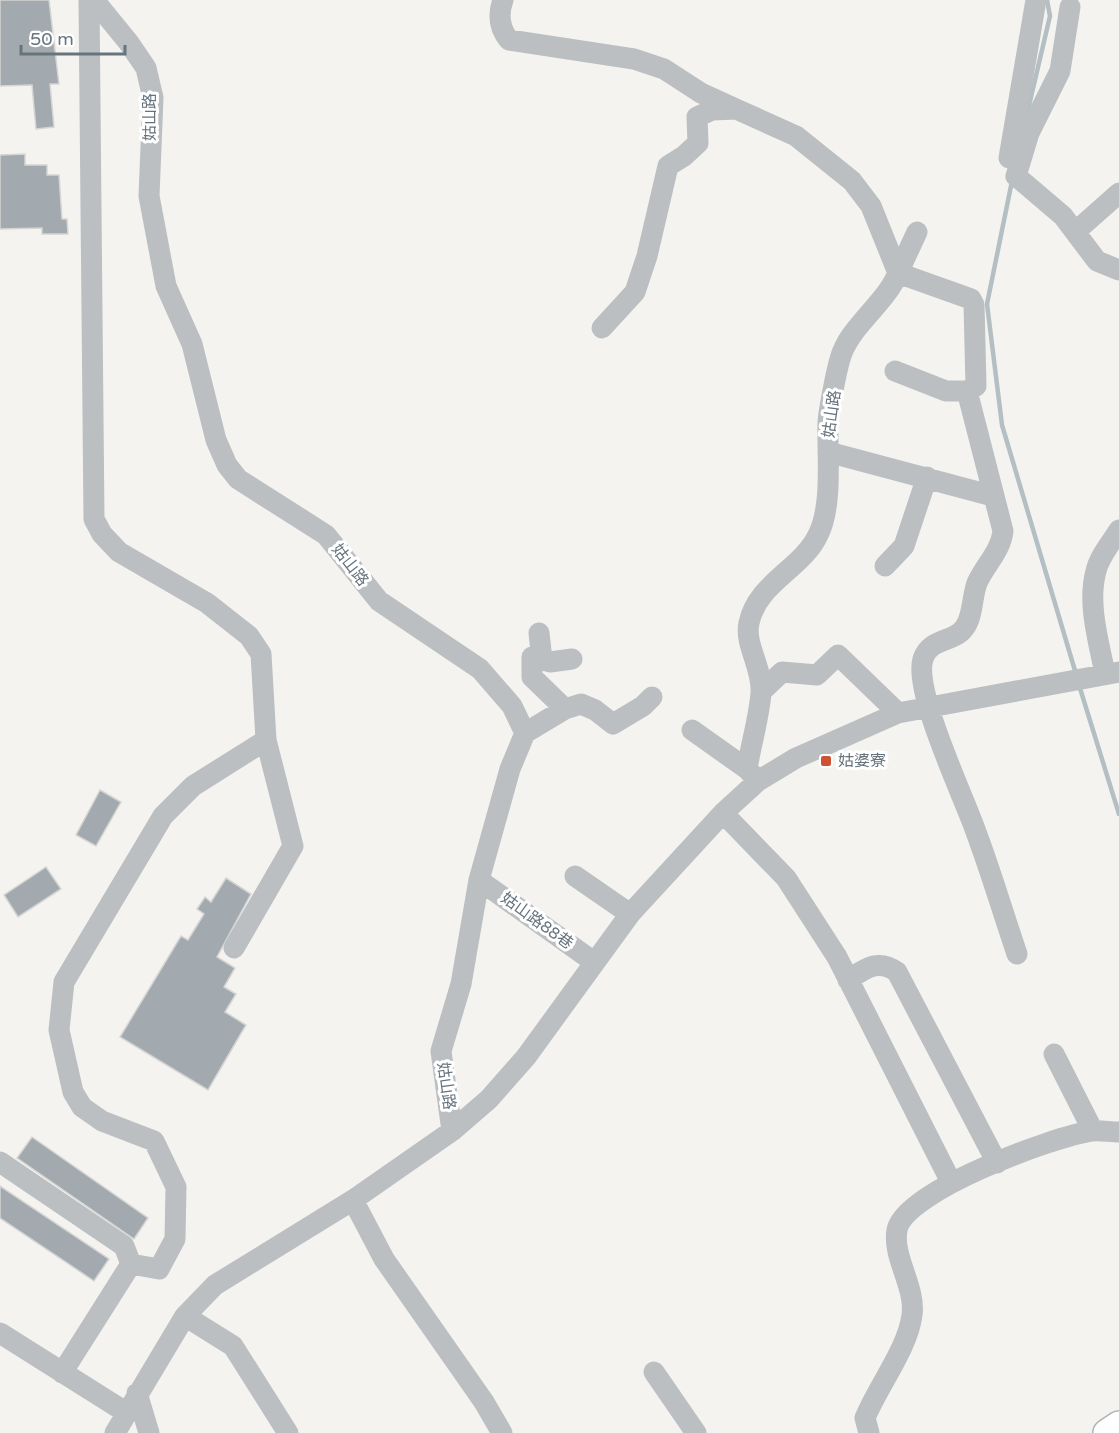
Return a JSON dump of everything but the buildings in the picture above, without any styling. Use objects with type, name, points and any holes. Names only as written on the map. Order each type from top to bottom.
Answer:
[{"type":"main road","points":[[1107,1433],[1119,1425]]},
{"type":"street","points":[[89,0],[94,519],[102,534],[120,552],[207,603],[249,636],[261,654],[266,740],[292,846],[234,948]]},
{"type":"street","name":"姑山路","points":[[94,0],[146,68],[153,98],[149,196],[166,286],[192,344],[216,440],[227,465],[238,479],[326,535],[379,601],[480,669],[512,706],[525,733],[510,769],[479,880],[461,984],[441,1051],[452,1131]]},
{"type":"street","points":[[503,0],[499,11],[502,32],[509,40],[634,59],[664,69],[701,93],[796,136],[852,181],[864,194],[876,216],[898,273],[971,299],[974,305],[976,386],[967,391],[946,391],[894,371]]},
{"type":"street","points":[[1036,0],[1008,168],[1062,216],[1096,261],[1119,270]]},
{"type":"street","points":[[1016,176],[1029,133],[1060,71],[1071,2]]},
{"type":"street","points":[[602,328],[635,292],[647,256],[668,166],[698,143],[696,117],[712,110],[736,109]]},
{"type":"street","points":[[1075,232],[1119,193]]},
{"type":"street","name":"姑山路","points":[[753,775],[762,692],[758,664],[747,636],[749,624],[759,598],[810,548],[819,533],[825,510],[828,419],[843,351],[887,293],[917,232]]},
{"type":"street","points":[[967,391],[1003,531],[1002,539],[977,582],[966,627],[958,634],[938,641],[923,658],[921,672],[929,710],[977,834],[1017,954]]},
{"type":"street","points":[[828,452],[993,496]]},
{"type":"street","points":[[885,566],[904,546],[927,477]]},
{"type":"street","points":[[1105,674],[1093,615],[1094,580],[1096,570],[1119,530]]},
{"type":"street","points":[[539,633],[542,660]]},
{"type":"street","points":[[762,692],[782,672],[817,675],[838,655],[898,714]]},
{"type":"street","points":[[565,710],[532,677],[532,657],[542,660],[572,659]]},
{"type":"street","name":"姑山路","points":[[115,1433],[137,1393],[186,1316],[215,1285],[353,1200],[452,1131],[489,1099],[526,1057],[630,914],[723,813],[753,775],[898,714],[929,710],[1105,674]]},
{"type":"street","points":[[525,733],[565,710],[581,704],[596,710],[613,724],[652,697]]},
{"type":"street","points":[[692,730],[753,775]]},
{"type":"street","points":[[131,1264],[159,1269],[175,1239],[176,1187],[154,1142],[102,1121],[82,1107],[73,1092],[59,1030],[64,982],[163,816],[194,786],[266,740]]},
{"type":"street","points":[[723,813],[786,878],[837,957],[951,1182]]},
{"type":"street","points":[[575,876],[630,914]]},
{"type":"street","name":"姑山路88巷","points":[[479,880],[594,962]]},
{"type":"street","points":[[848,980],[873,965],[887,964],[897,972],[997,1163]]},
{"type":"street","points":[[1054,1054],[1093,1131]]},
{"type":"street","points":[[869,1433],[865,1418],[907,1334],[913,1313],[897,1228],[905,1216],[926,1197],[951,1182],[1052,1141],[1093,1131],[1119,1132]]},
{"type":"street","points":[[0,1162],[124,1246],[131,1264]]},
{"type":"street","points":[[353,1200],[384,1259],[484,1402],[502,1433]]},
{"type":"street","points":[[62,1373],[131,1264]]},
{"type":"street","points":[[186,1316],[233,1346],[288,1433]]},
{"type":"street","points":[[0,1333],[127,1413]]},
{"type":"street","points":[[654,1372],[696,1433]]},
{"type":"street","points":[[137,1393],[149,1433]]},
{"type":"waterway","points":[[1027,114],[1050,16],[1047,0]]},
{"type":"waterway","points":[[1012,181],[987,304],[1002,425],[1076,674]]},
{"type":"waterway","points":[[1079,685],[1119,814]]},
{"type":"place","name":"姑婆寮","points":[[826,761]]}]
